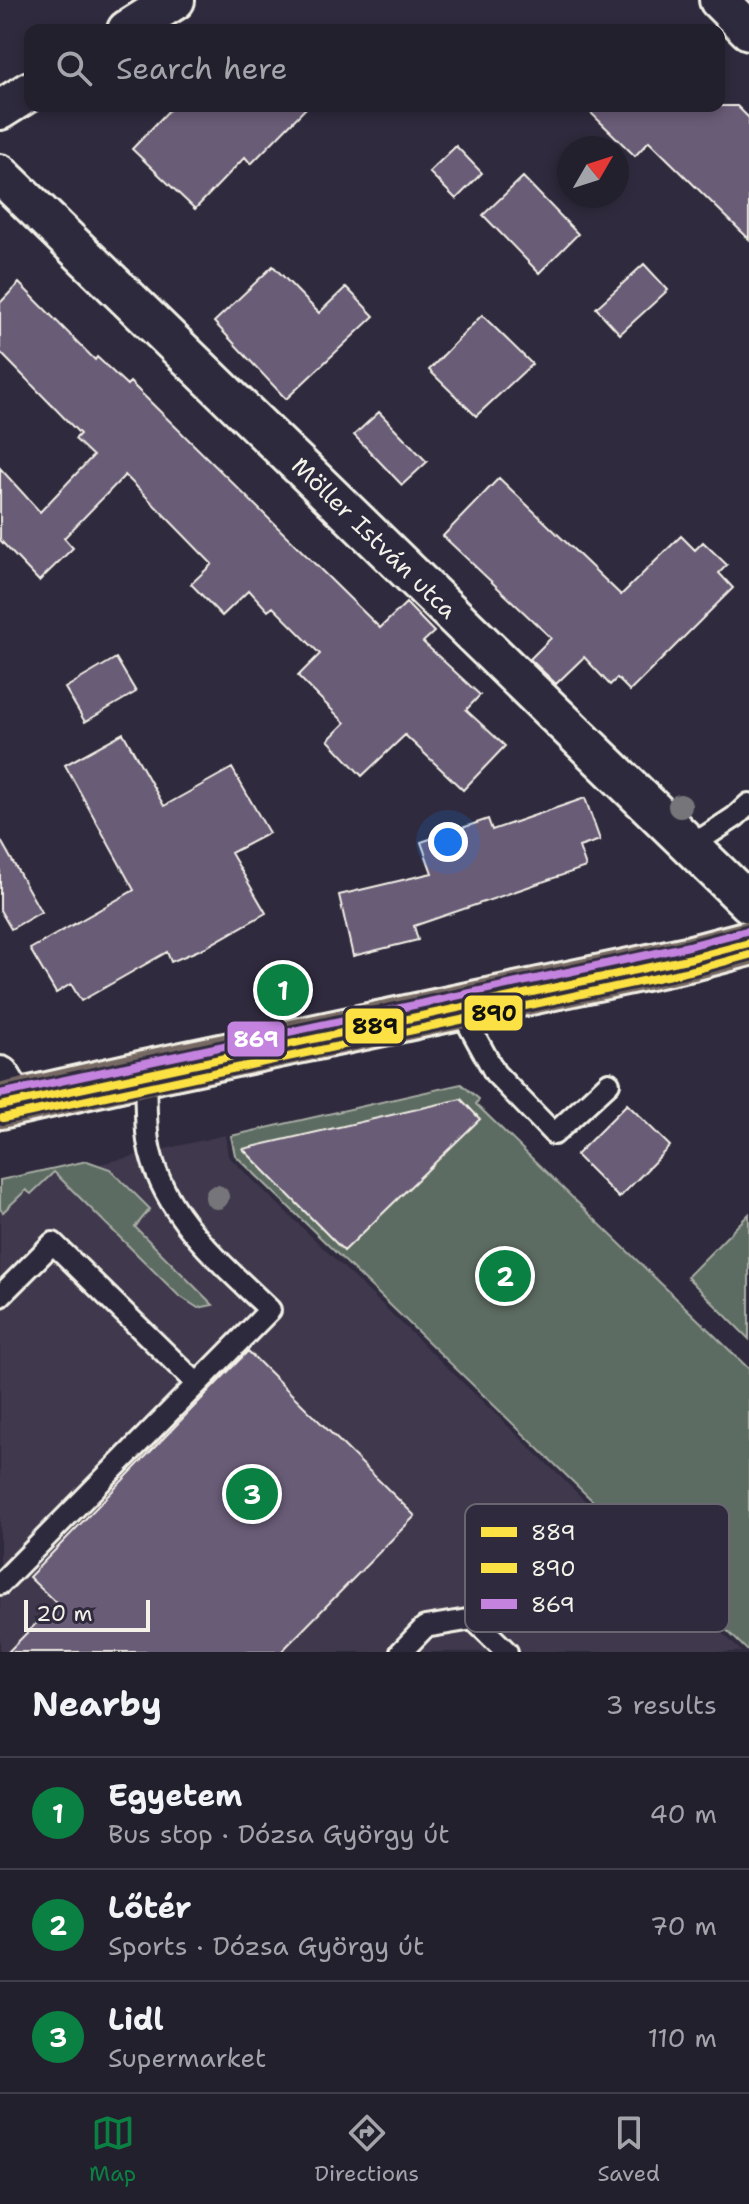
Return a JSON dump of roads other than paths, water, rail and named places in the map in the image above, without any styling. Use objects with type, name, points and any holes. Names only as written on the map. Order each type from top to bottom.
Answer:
[{"type":"main road","points":[[5,1095],[145,1073],[692,958],[749,943]]},
{"type":"street","points":[[137,24],[175,0]]},
{"type":"street","points":[[719,0],[749,30]]},
{"type":"street","points":[[0,110],[24,95]]},
{"type":"street","name":"Möller István utca","points":[[0,174],[749,903]]},
{"type":"lane","points":[[691,846],[749,804]]},
{"type":"lane","points":[[459,1007],[495,1073],[554,1134],[609,1083]]},
{"type":"lane","points":[[0,1584],[270,1310],[193,1234],[163,1188],[148,1142],[145,1073]]},
{"type":"lane","points":[[0,1296],[53,1243],[197,1384]]},
{"type":"lane","points":[[401,1652],[425,1627],[465,1620]]},
{"type":"lane","points":[[486,1632],[507,1652]]},
{"type":"place","name":"Egyetem","points":[[283,990]]},
{"type":"place","name":"Lőtér","points":[[505,1276]]},
{"type":"place","name":"Lidl","points":[[252,1494]]}]
